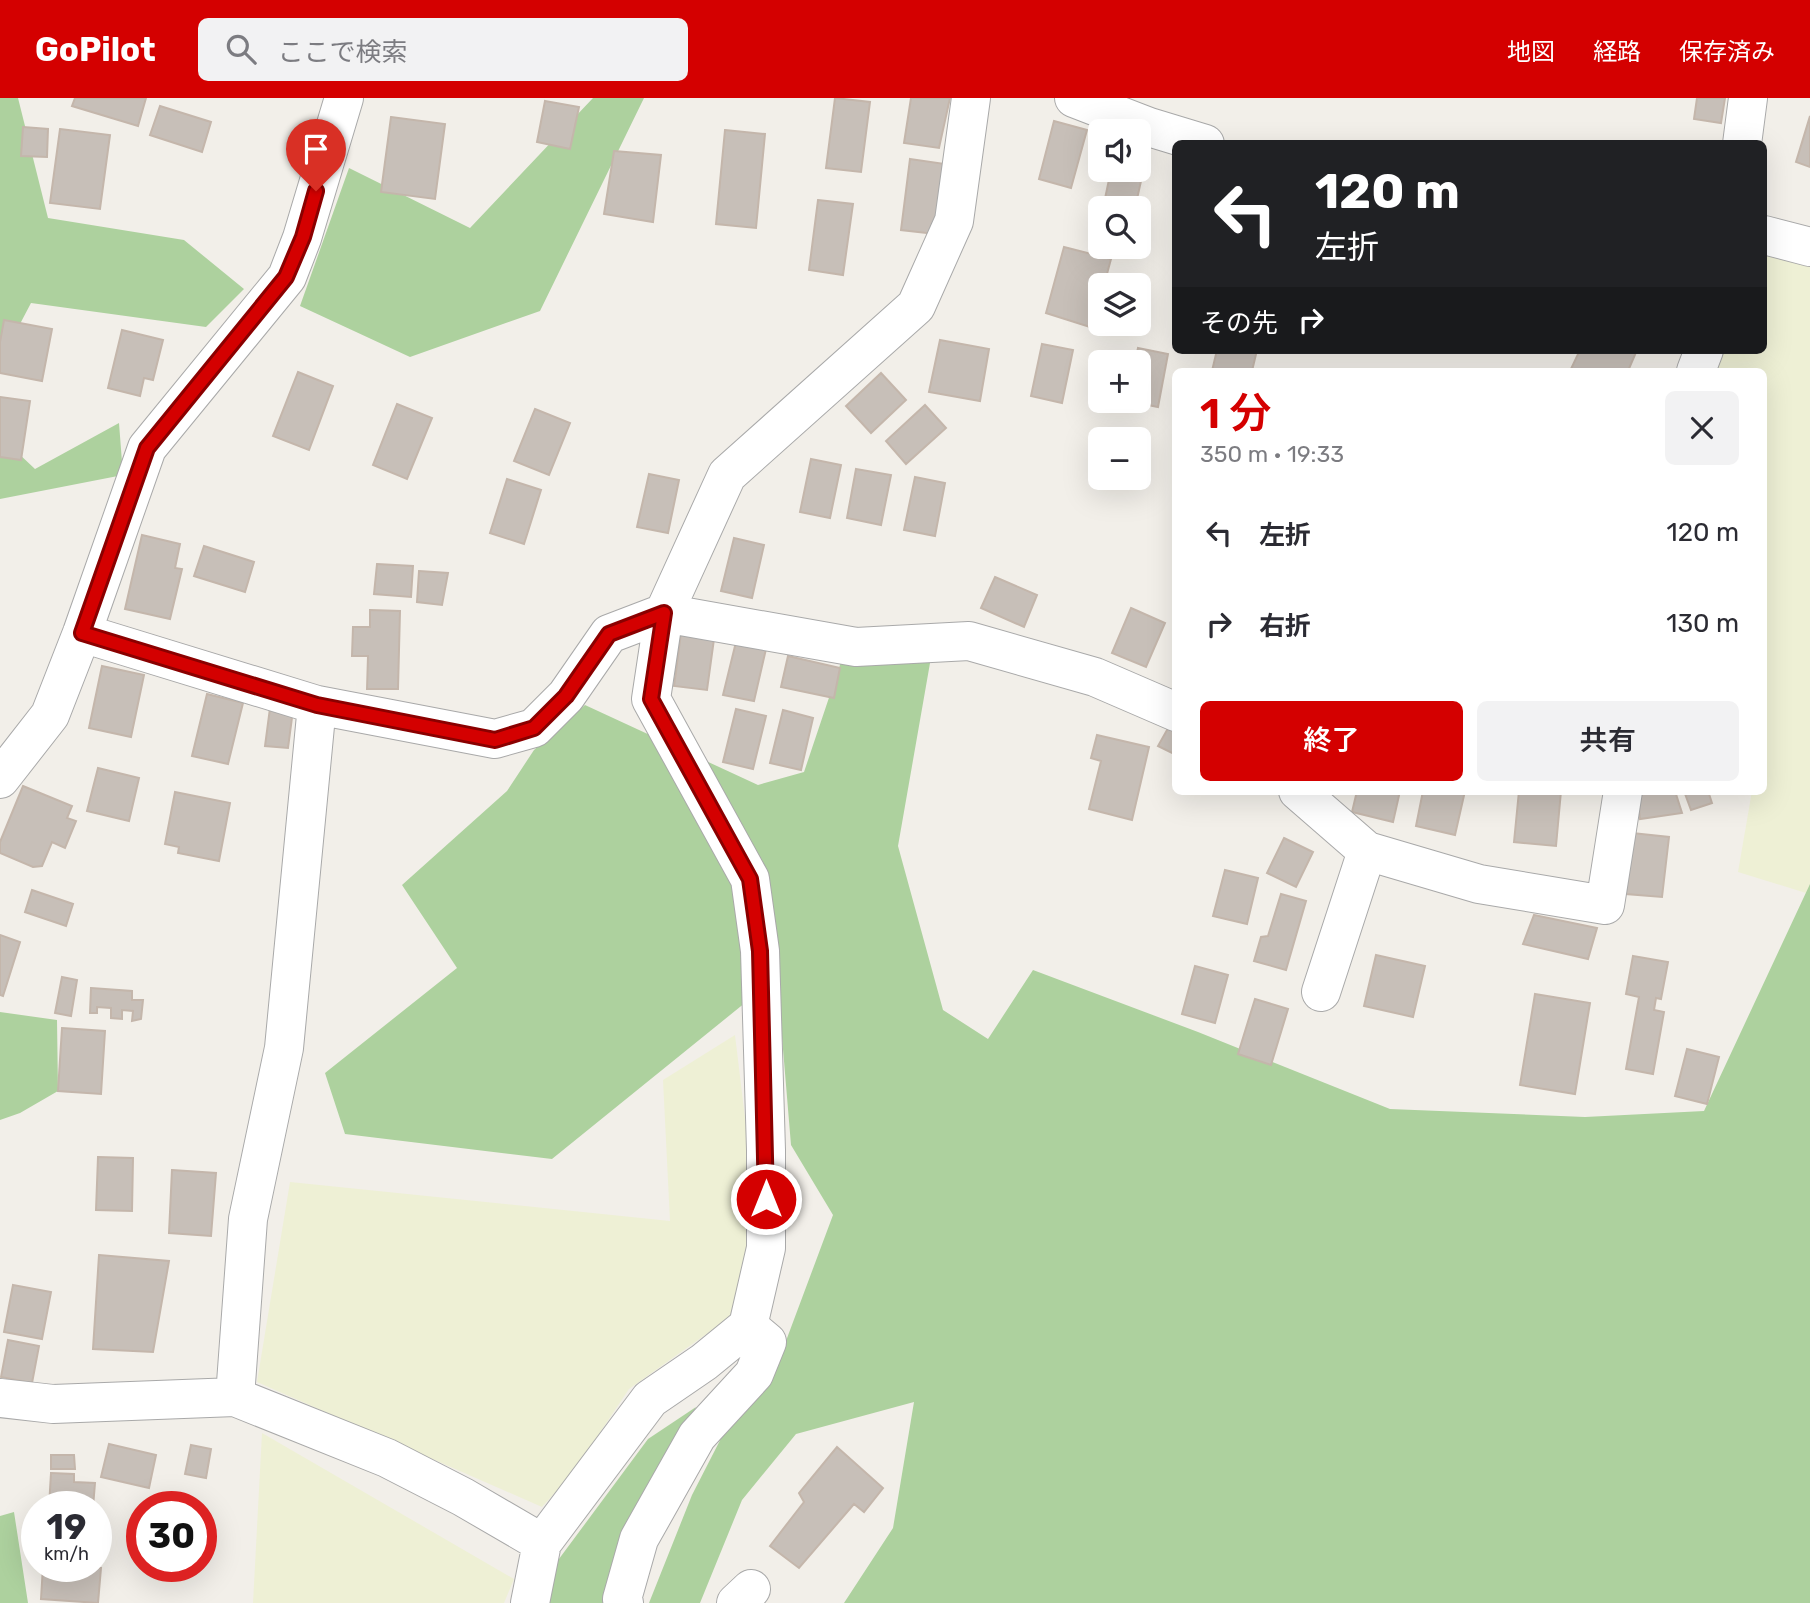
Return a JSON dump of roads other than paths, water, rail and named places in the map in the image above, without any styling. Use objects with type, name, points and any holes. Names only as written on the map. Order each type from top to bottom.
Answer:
[{"type":"street","points":[[0,779],[50,715],[147,448],[286,277],[303,237],[344,98]]},
{"type":"street","points":[[530,1603],[542,1543],[650,1399],[704,1362],[748,1326],[766,1248],[760,951],[750,879],[651,699],[664,613],[727,475],[916,306],[954,221],[971,98]]},
{"type":"street","points":[[1074,98],[1149,127],[1192,140]]},
{"type":"street","points":[[1743,140],[1748,98]]},
{"type":"street","points":[[1767,236],[1810,247]]},
{"type":"street","points":[[82,633],[317,705],[495,740],[534,728],[566,696],[609,634],[664,613],[856,647],[970,641],[1095,677],[1172,710]]},
{"type":"street","points":[[235,1397],[248,1219],[284,1048],[317,705]]},
{"type":"street","points":[[1303,795],[1367,851],[1479,884],[1605,905],[1622,795]]},
{"type":"street","points":[[1321,992],[1367,851]]},
{"type":"street","points":[[624,1603],[622,1599],[639,1539],[697,1436],[754,1374],[767,1342],[748,1326]]},
{"type":"street","points":[[0,1398],[54,1404],[235,1397],[387,1458],[463,1497],[542,1543]]}]
